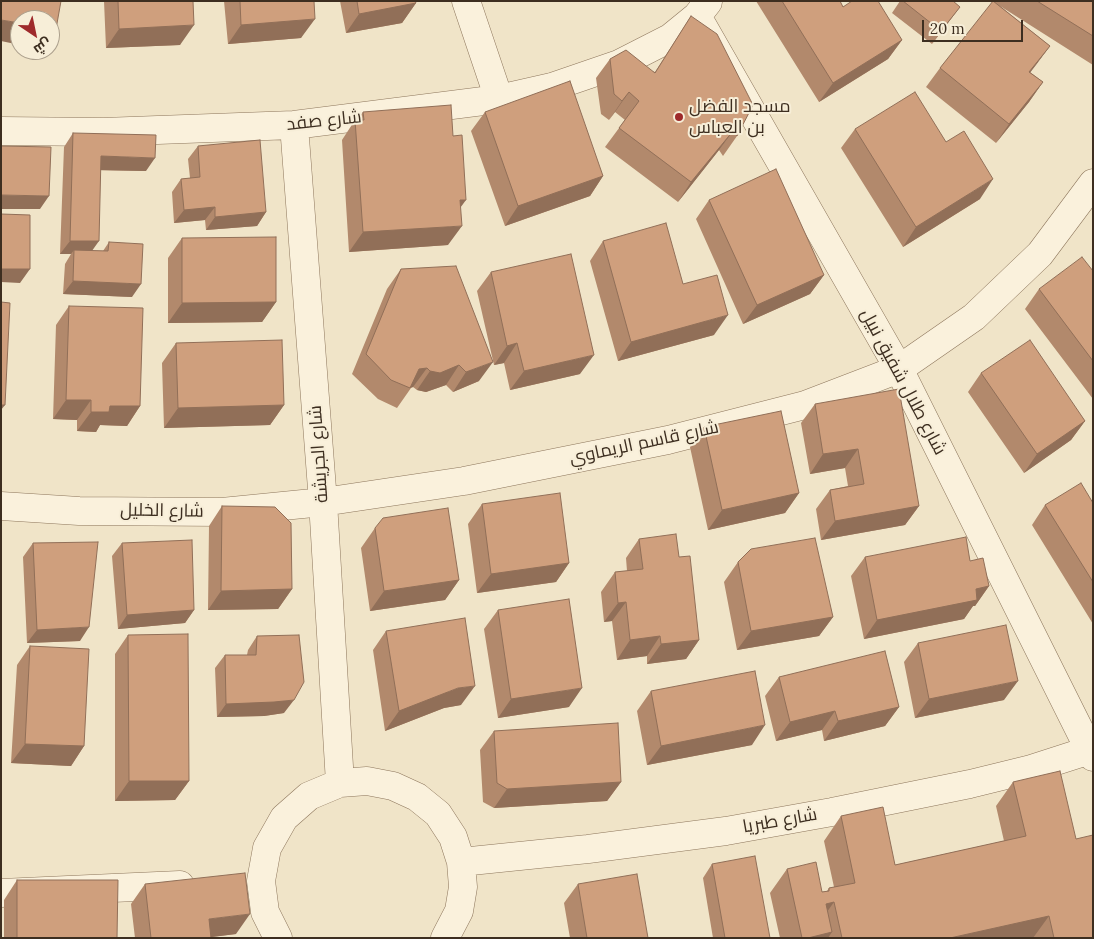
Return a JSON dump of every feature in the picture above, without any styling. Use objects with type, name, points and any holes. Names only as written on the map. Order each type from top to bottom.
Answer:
[{"type":"street","points":[[466,1],[499,99]]},
{"type":"street","name":"شارع صفد","points":[[1,131],[103,132],[294,125],[499,99],[552,87],[619,64],[670,38],[703,9]]},
{"type":"street","name":"شارع طلال شفيق نبيل","points":[[703,9],[899,369],[1092,752]]},
{"type":"street","name":"شارع الجريشة","points":[[294,125],[323,502],[340,783]]},
{"type":"street","name":"شارع قاسم الريماوي","points":[[323,502],[464,481],[668,440],[806,405],[899,369],[974,317],[1033,261],[1075,209],[1093,183]]},
{"type":"street","name":"شارع الخليل","points":[[1,506],[78,510],[222,512],[323,502]]},
{"type":"street","name":"شارع طبريا","points":[[461,862],[588,849],[726,831],[970,784],[1030,770],[1092,752]]},
{"type":"street","points":[[278,938],[265,912],[261,881],[267,848],[284,818],[309,796],[340,783],[367,781],[393,786],[417,797],[438,814],[453,837],[461,862],[463,886],[459,911],[445,938]]},
{"type":"street","points":[[232,882],[261,881]]},
{"type":"street","points":[[1,893],[203,883]]},
{"type":"building","points":[[1,1],[61,1],[59,10],[10,10],[10,21],[1,20]]},
{"type":"building","points":[[118,1],[193,1],[194,25],[119,29]]},
{"type":"building","points":[[240,1],[314,1],[315,19],[241,25]]},
{"type":"building","points":[[357,1],[415,1],[416,3],[359,14]]},
{"type":"building","points":[[782,1],[840,1],[843,7],[852,1],[878,1],[902,40],[833,83]]},
{"type":"building","points":[[903,1],[953,1],[960,7],[941,31]]},
{"type":"building","points":[[993,1],[1050,46],[1029,72],[1043,82],[1009,124],[940,68]]},
{"type":"building","points":[[1037,1],[1093,1],[1093,36]]},
{"type":"building","name":"مسجد الفضل بن العباس","points":[[691,16],[717,34],[753,105],[737,136],[733,131],[691,182],[619,128],[639,101],[629,92],[622,101],[614,94],[610,59],[626,50],[655,73]]},
{"type":"building","points":[[570,81],[603,176],[518,206],[485,112]]},
{"type":"building","points":[[915,92],[946,142],[964,131],[993,179],[916,227],[855,129]]},
{"type":"building","points":[[451,105],[453,136],[462,135],[466,200],[460,200],[462,226],[363,232],[355,120],[364,120],[363,112]]},
{"type":"building","points":[[73,133],[156,135],[155,158],[101,156],[99,241],[70,241]]},
{"type":"building","points":[[260,140],[266,212],[215,217],[215,207],[184,210],[181,179],[200,177],[198,146]]},
{"type":"building","points":[[1,146],[51,147],[49,196],[1,195]]},
{"type":"building","points":[[776,169],[824,275],[757,305],[709,200]]},
{"type":"building","points":[[1,214],[30,215],[30,269],[1,269]]},
{"type":"building","points":[[666,223],[683,284],[717,275],[728,315],[631,342],[603,241]]},
{"type":"building","points":[[276,237],[276,302],[182,303],[182,238]]},
{"type":"building","points":[[109,242],[143,244],[141,284],[73,281],[74,250],[108,251]]},
{"type":"building","points":[[571,254],[594,355],[524,371],[517,343],[507,346],[491,272]]},
{"type":"building","points":[[1082,257],[1093,271],[1093,361],[1039,289]]},
{"type":"building","points":[[456,266],[493,362],[466,372],[459,365],[440,373],[430,371],[427,368],[419,369],[410,388],[391,380],[366,354],[401,269]]},
{"type":"building","points":[[1,302],[10,303],[5,405],[1,405]]},
{"type":"building","points":[[69,306],[143,308],[140,406],[110,406],[109,412],[91,412],[91,400],[66,400]]},
{"type":"building","points":[[282,340],[284,405],[178,408],[176,343]]},
{"type":"building","points":[[1030,340],[1085,421],[1037,454],[981,373]]},
{"type":"building","points":[[899,389],[919,506],[835,521],[830,490],[864,484],[858,449],[823,454],[815,404]]},
{"type":"building","points":[[781,411],[799,493],[722,510],[704,427]]},
{"type":"building","points":[[1081,483],[1093,503],[1093,582],[1045,505]]},
{"type":"building","points":[[560,493],[569,563],[491,574],[482,504]]},
{"type":"building","points":[[222,506],[275,507],[291,523],[292,589],[221,591]]},
{"type":"building","points":[[448,508],[459,580],[384,591],[375,528],[383,518]]},
{"type":"building","points":[[676,534],[679,557],[690,556],[699,640],[661,644],[660,636],[630,640],[626,602],[618,603],[615,572],[643,569],[639,539]]},
{"type":"building","points":[[966,537],[970,561],[983,558],[989,586],[976,589],[977,600],[877,620],[865,557]]},
{"type":"building","points":[[815,538],[833,617],[751,631],[738,562],[751,549]]},
{"type":"building","points":[[192,540],[194,610],[127,615],[122,543]]},
{"type":"building","points":[[98,542],[89,627],[37,630],[33,543]]},
{"type":"building","points":[[569,599],[582,688],[511,699],[498,610]]},
{"type":"building","points":[[465,618],[475,686],[458,688],[399,711],[386,631]]},
{"type":"building","points":[[1006,625],[1018,681],[929,699],[918,643]]},
{"type":"building","points":[[188,634],[189,781],[129,781],[128,635]]},
{"type":"building","points":[[299,635],[304,682],[294,700],[226,704],[225,655],[256,655],[257,636]]},
{"type":"building","points":[[30,646],[89,649],[84,746],[25,744]]},
{"type":"building","points":[[885,651],[899,707],[838,721],[835,711],[790,722],[779,677]]},
{"type":"building","points":[[755,671],[765,725],[661,746],[651,691]]},
{"type":"building","points":[[618,723],[621,782],[507,789],[497,783],[494,731]]},
{"type":"building","points":[[1060,771],[1076,839],[1093,835],[1093,938],[1054,938],[1049,916],[950,938],[842,938],[834,902],[826,904],[832,932],[802,938],[787,869],[816,862],[822,892],[829,891],[829,888],[855,883],[841,816],[883,807],[895,865],[1026,836],[1013,782]]},
{"type":"building","points":[[755,856],[770,938],[725,938],[712,864]]},
{"type":"building","points":[[245,873],[250,914],[209,919],[211,938],[151,938],[145,884]]},
{"type":"building","points":[[637,874],[648,938],[587,938],[578,884]]},
{"type":"building","points":[[17,880],[118,880],[117,938],[17,938]]},
{"type":"place","name":"مسجد الفضل بن العباس","points":[[679,117]]}]
